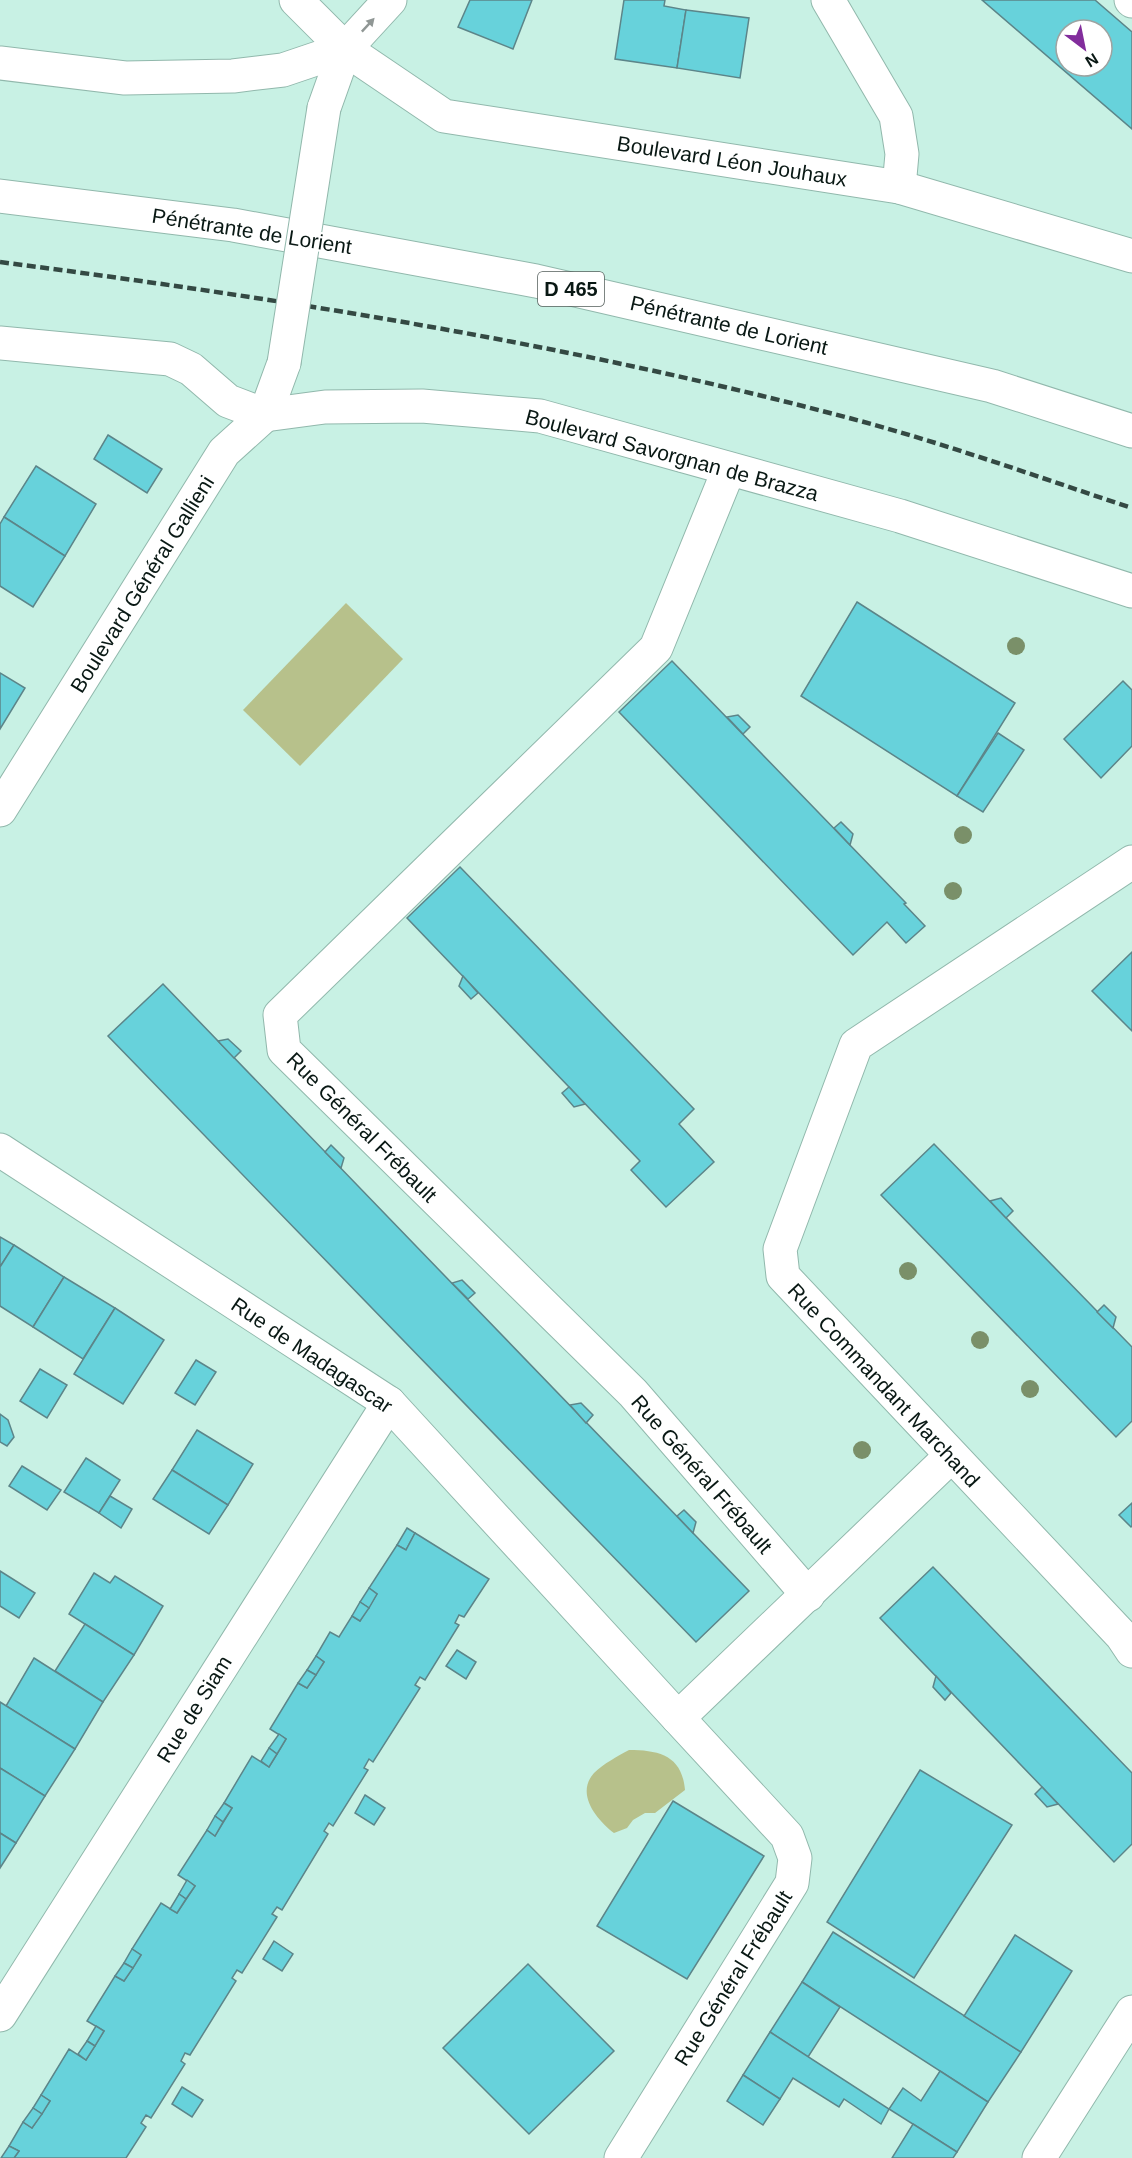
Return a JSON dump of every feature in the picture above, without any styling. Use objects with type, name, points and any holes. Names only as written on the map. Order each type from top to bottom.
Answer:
[{"type":"street","name":"Boulevard Léon Jouhaux","points":[[296,0],[345,49],[444,116],[899,187],[1132,255]]},
{"type":"street","points":[[0,63],[125,78],[233,76],[283,70],[345,49],[390,0]]},
{"type":"street","points":[[828,0],[896,116],[902,154],[899,187]]},
{"type":"street","name":"Boulevard Général Gallieni","points":[[0,810],[224,452],[265,415],[284,363],[324,108],[345,49]]},
{"type":"street","name":"Pénétrante de Lorient","points":[[0,196],[233,225],[536,281],[992,386],[1132,431]]},
{"type":"street","name":"Boulevard Savorgnan de Brazza","points":[[0,343],[170,359],[191,369],[228,401],[265,415],[325,406],[422,406],[540,416],[900,516],[1132,591]]},
{"type":"street","name":"Rue Général Frébault","points":[[729,469],[656,648],[280,1015],[284,1050],[633,1393],[808,1595]]},
{"type":"street","name":"Rue Commandant Marchand","points":[[1132,862],[856,1045],[780,1249],[783,1276],[950,1457],[1122,1636],[1132,1651]]},
{"type":"street","name":"Rue de Madagascar","points":[[0,1150],[389,1403],[678,1718]]},
{"type":"street","name":"Rue de Siam","points":[[0,2014],[389,1403]]},
{"type":"street","points":[[678,1718],[950,1457]]},
{"type":"street","name":"Rue Général Frébault","points":[[621,2158],[792,1884],[795,1858],[787,1836],[678,1718]]},
{"type":"street","points":[[1039,2158],[1132,2012]]},
{"type":"green space","points":[[346,603],[403,659],[300,766],[243,710]]},
{"type":"green space","points":[[629,1750],[650,1751],[674,1762],[683,1779],[685,1790],[655,1813],[645,1813],[633,1820],[627,1828],[614,1833],[590,1806],[587,1789],[594,1773]]},
{"type":"building","points":[[470,0],[532,0],[513,49],[458,27]]},
{"type":"building","points":[[624,0],[665,0],[664,6],[686,10],[677,68],[615,59]]},
{"type":"building","points":[[982,0],[1095,0],[1132,32],[1132,129],[1073,78],[1114,78],[1114,18],[1054,18],[1054,62]]},
{"type":"building","points":[[686,10],[749,18],[740,78],[677,68]]},
{"type":"building","points":[[108,435],[162,469],[147,493],[94,459]]},
{"type":"building","points":[[36,466],[96,504],[65,556],[4,517]]},
{"type":"building","points":[[4,517],[65,556],[33,607],[0,586],[0,524]]},
{"type":"building","points":[[857,602],[1015,703],[957,796],[801,696]]},
{"type":"building","points":[[672,661],[906,903],[904,904],[925,926],[906,943],[887,922],[853,955],[619,712]]},
{"type":"building","points":[[0,673],[25,688],[0,729]]},
{"type":"building","points":[[1123,681],[1132,690],[1132,746],[1101,778],[1064,739]]},
{"type":"building","points":[[738,715],[750,727],[743,734],[727,717]]},
{"type":"building","points":[[998,733],[1024,750],[983,812],[957,796]]},
{"type":"building","points":[[841,822],[853,834],[850,845],[834,828]]},
{"type":"building","points":[[460,867],[694,1109],[679,1124],[714,1162],[666,1207],[631,1170],[640,1161],[407,918]]},
{"type":"building","points":[[1132,952],[1132,1031],[1092,991]]},
{"type":"building","points":[[463,976],[478,993],[471,999],[459,986]]},
{"type":"building","points":[[163,984],[749,1591],[696,1642],[108,1036]]},
{"type":"building","points":[[228,1039],[241,1051],[234,1058],[218,1041]]},
{"type":"building","points":[[569,1087],[585,1104],[574,1107],[562,1093]]},
{"type":"building","points":[[934,1144],[1132,1347],[1132,1421],[1116,1437],[881,1195]]},
{"type":"building","points":[[331,1145],[344,1158],[341,1168],[325,1152]]},
{"type":"building","points":[[1001,1198],[1013,1211],[1006,1218],[990,1201]]},
{"type":"building","points":[[0,1237],[14,1245],[0,1267]]},
{"type":"building","points":[[14,1245],[64,1277],[33,1327],[0,1306],[0,1267]]},
{"type":"building","points":[[64,1277],[115,1308],[83,1359],[33,1327]]},
{"type":"building","points":[[462,1280],[475,1293],[468,1299],[452,1283]]},
{"type":"building","points":[[1104,1305],[1116,1317],[1113,1328],[1097,1312]]},
{"type":"building","points":[[115,1308],[164,1340],[123,1404],[74,1374]]},
{"type":"building","points":[[196,1360],[216,1372],[195,1405],[175,1393]]},
{"type":"building","points":[[40,1369],[67,1385],[47,1418],[20,1401]]},
{"type":"building","points":[[581,1403],[593,1415],[586,1423],[570,1405]]},
{"type":"building","points":[[0,1414],[8,1420],[14,1437],[7,1446],[0,1442]]},
{"type":"building","points":[[197,1430],[253,1464],[228,1505],[172,1470]]},
{"type":"building","points":[[86,1458],[120,1480],[99,1513],[64,1492]]},
{"type":"building","points":[[22,1466],[61,1490],[47,1510],[9,1486]]},
{"type":"building","points":[[172,1470],[228,1505],[209,1534],[153,1499]]},
{"type":"building","points":[[110,1496],[132,1509],[121,1528],[99,1513]]},
{"type":"building","points":[[1132,1503],[1132,1526],[1131,1527],[1119,1515]]},
{"type":"building","points":[[684,1510],[696,1522],[693,1533],[677,1516]]},
{"type":"building","points":[[407,1528],[415,1533],[406,1550],[397,1545]]},
{"type":"building","points":[[415,1533],[489,1579],[464,1617],[459,1615],[455,1623],[459,1625],[425,1680],[420,1677],[415,1685],[420,1688],[373,1762],[369,1759],[364,1768],[368,1770],[333,1826],[329,1823],[324,1831],[328,1834],[282,1910],[277,1907],[272,1914],[277,1917],[242,1973],[237,1970],[232,1978],[236,1981],[190,2055],[185,2053],[181,2061],[185,2064],[151,2118],[146,2115],[141,2123],[146,2127],[126,2158],[14,2158],[19,2151],[9,2146],[23,2122],[32,2128],[50,2101],[41,2095],[69,2049],[86,2060],[104,2031],[87,2021],[115,1976],[124,1981],[141,1955],[132,1949],[161,1903],[177,1913],[195,1886],[178,1875],[207,1830],[215,1836],[232,1808],[224,1803],[252,1756],[269,1767],[277,1754],[286,1739],[270,1729],[298,1683],[307,1688],[324,1662],[316,1656],[330,1632],[339,1637],[352,1616],[360,1621],[377,1594],[369,1588],[397,1545],[406,1550]]},
{"type":"building","points":[[933,1567],[1132,1773],[1132,1844],[1114,1862],[880,1618]]},
{"type":"building","points":[[0,1571],[35,1593],[19,1618],[0,1606]]},
{"type":"building","points":[[94,1573],[110,1583],[115,1576],[163,1606],[134,1655],[69,1614]]},
{"type":"building","points":[[369,1588],[377,1594],[369,1608],[360,1602]]},
{"type":"building","points":[[360,1602],[369,1608],[360,1621],[352,1616]]},
{"type":"building","points":[[85,1624],[134,1655],[103,1702],[55,1671]]},
{"type":"building","points":[[457,1650],[476,1662],[466,1679],[446,1666]]},
{"type":"building","points":[[316,1656],[324,1662],[316,1675],[307,1670]]},
{"type":"building","points":[[34,1658],[103,1702],[75,1749],[6,1706]]},
{"type":"building","points":[[307,1670],[316,1675],[307,1688],[298,1683]]},
{"type":"building","points":[[936,1676],[951,1693],[945,1700],[933,1687]]},
{"type":"building","points":[[0,1702],[75,1749],[45,1796],[0,1768]]},
{"type":"building","points":[[279,1734],[286,1739],[277,1754],[269,1748]]},
{"type":"building","points":[[269,1748],[277,1754],[269,1767],[261,1761]]},
{"type":"building","points":[[0,1768],[45,1796],[16,1843],[0,1833]]},
{"type":"building","points":[[920,1770],[1012,1825],[914,1978],[827,1922]]},
{"type":"building","points":[[1042,1787],[1058,1804],[1047,1807],[1035,1794]]},
{"type":"building","points":[[365,1795],[385,1808],[374,1825],[355,1813]]},
{"type":"building","points":[[673,1801],[764,1856],[687,1979],[597,1926]]},
{"type":"building","points":[[224,1803],[232,1808],[223,1822],[215,1816]]},
{"type":"building","points":[[215,1816],[223,1822],[215,1836],[207,1830]]},
{"type":"building","points":[[0,1833],[16,1843],[0,1868]]},
{"type":"building","points":[[187,1880],[195,1886],[186,1899],[179,1894]]},
{"type":"building","points":[[179,1894],[186,1899],[177,1913],[170,1909]]},
{"type":"building","points":[[833,1932],[1021,2052],[988,2102],[802,1982]]},
{"type":"building","points":[[1015,1935],[1072,1971],[1021,2052],[964,2016]]},
{"type":"building","points":[[274,1941],[293,1954],[282,1971],[263,1959]]},
{"type":"building","points":[[132,1949],[141,1955],[133,1968],[124,1963]]},
{"type":"building","points":[[124,1963],[133,1968],[124,1981],[115,1976]]},
{"type":"building","points":[[528,1964],[614,2051],[529,2134],[443,2048]]},
{"type":"building","points":[[802,1982],[840,2007],[808,2057],[770,2032]]},
{"type":"building","points":[[96,2026],[104,2031],[95,2046],[87,2041]]},
{"type":"building","points":[[770,2032],[889,2109],[881,2124],[844,2099],[839,2107],[793,2078],[780,2099],[743,2075]]},
{"type":"building","points":[[87,2041],[95,2046],[86,2060],[78,2054]]},
{"type":"building","points":[[940,2071],[988,2102],[957,2152],[889,2109],[903,2088],[921,2101]]},
{"type":"building","points":[[743,2075],[780,2099],[763,2125],[727,2101]]},
{"type":"building","points":[[182,2087],[203,2100],[192,2117],[172,2104]]},
{"type":"building","points":[[41,2095],[50,2101],[42,2114],[33,2108]]},
{"type":"building","points":[[33,2108],[42,2114],[32,2128],[23,2122]]},
{"type":"building","points":[[913,2124],[957,2152],[953,2158],[892,2158]]},
{"type":"building","points":[[9,2146],[19,2151],[14,2158],[1,2158]]},
{"type":"railway","points":[[0,262],[320,308],[427,326],[639,368],[885,428],[1132,508]]}]
